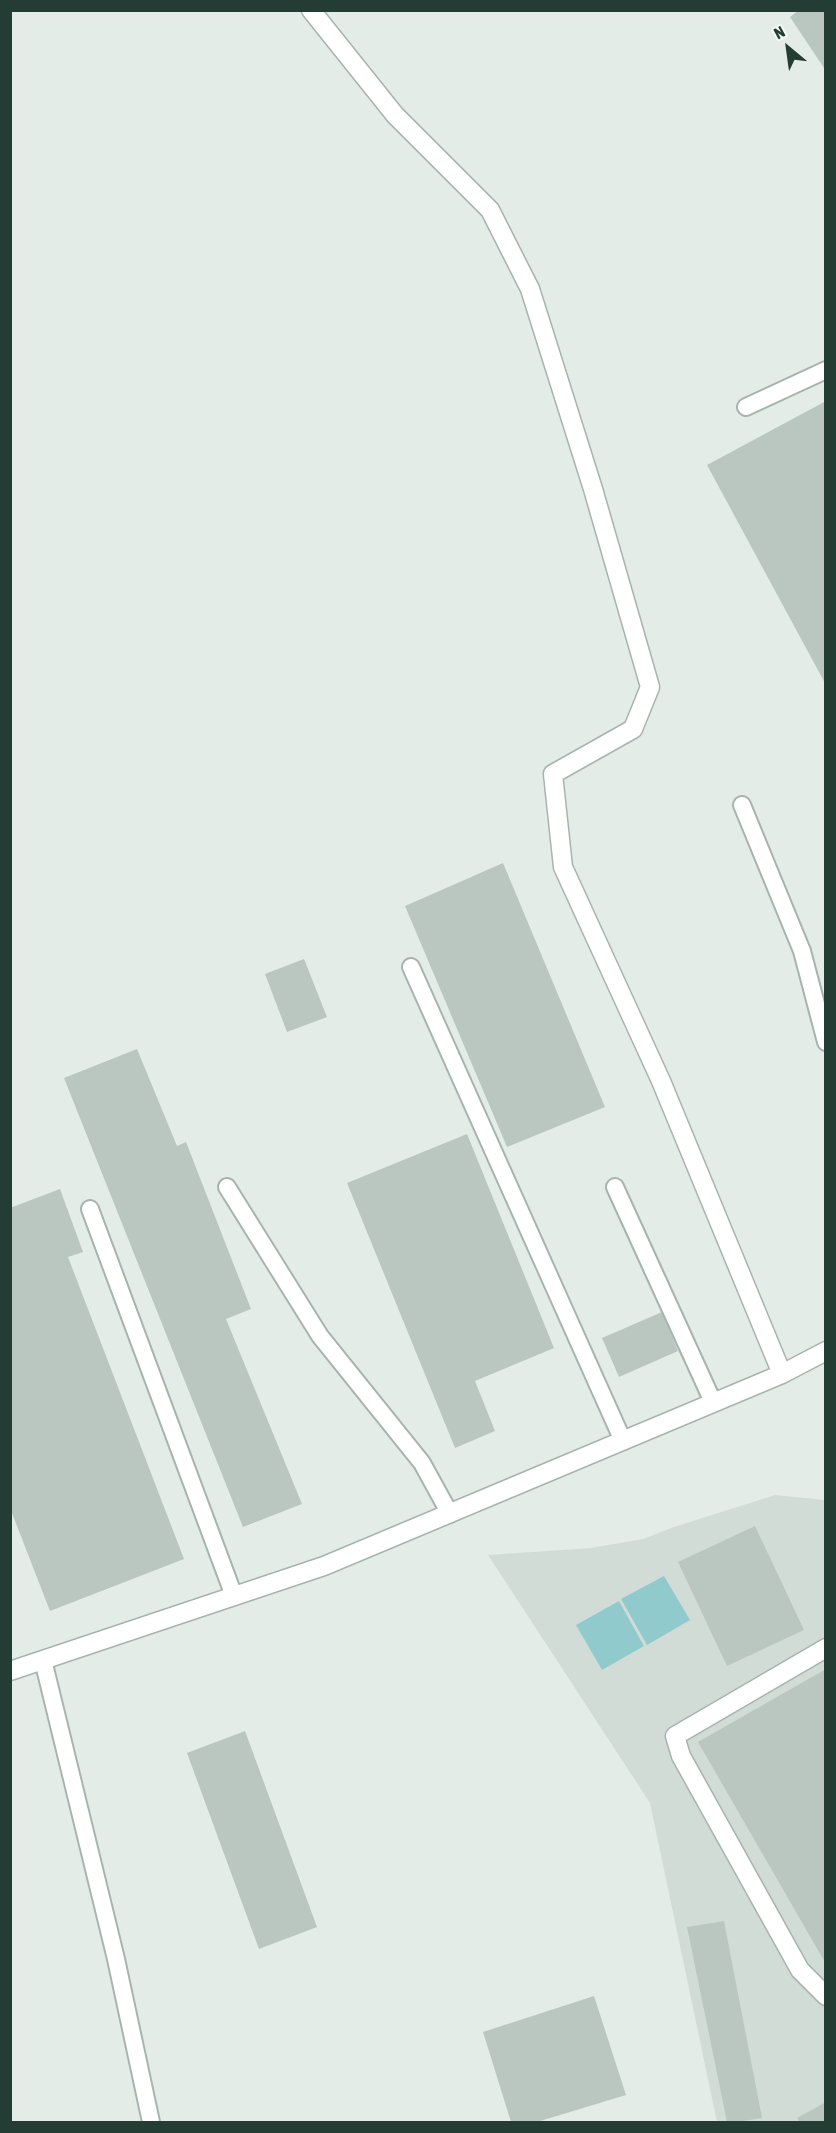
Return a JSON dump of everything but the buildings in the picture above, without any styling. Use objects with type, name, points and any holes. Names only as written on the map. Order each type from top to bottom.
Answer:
[{"type":"street","points":[[311,10],[395,115],[490,210],[530,289],[593,489],[650,687],[633,729],[552,774],[563,867],[661,1081],[782,1374]]},
{"type":"street","points":[[10,1671],[324,1566],[782,1374],[825,1351]]},
{"type":"street","points":[[825,1648],[675,1736],[681,1756],[800,1970],[825,1996]]},
{"type":"lane","points":[[746,407],[825,370]]},
{"type":"lane","points":[[742,805],[802,951],[825,1042]]},
{"type":"lane","points":[[411,967],[622,1441]]},
{"type":"lane","points":[[227,1187],[320,1336],[422,1463],[450,1514]]},
{"type":"lane","points":[[615,1187],[713,1402]]},
{"type":"lane","points":[[90,1209],[234,1596]]},
{"type":"lane","points":[[43,1660],[116,1959],[151,2122]]},
{"type":"shaded area","points":[[775,1495],[825,1500],[825,2122],[717,2122],[650,1803],[488,1555],[591,1548],[643,1539]]},
{"type":"water","points":[[664,1576],[690,1620],[647,1645],[621,1599]]},
{"type":"water","points":[[619,1601],[644,1646],[602,1670],[576,1625]]}]
